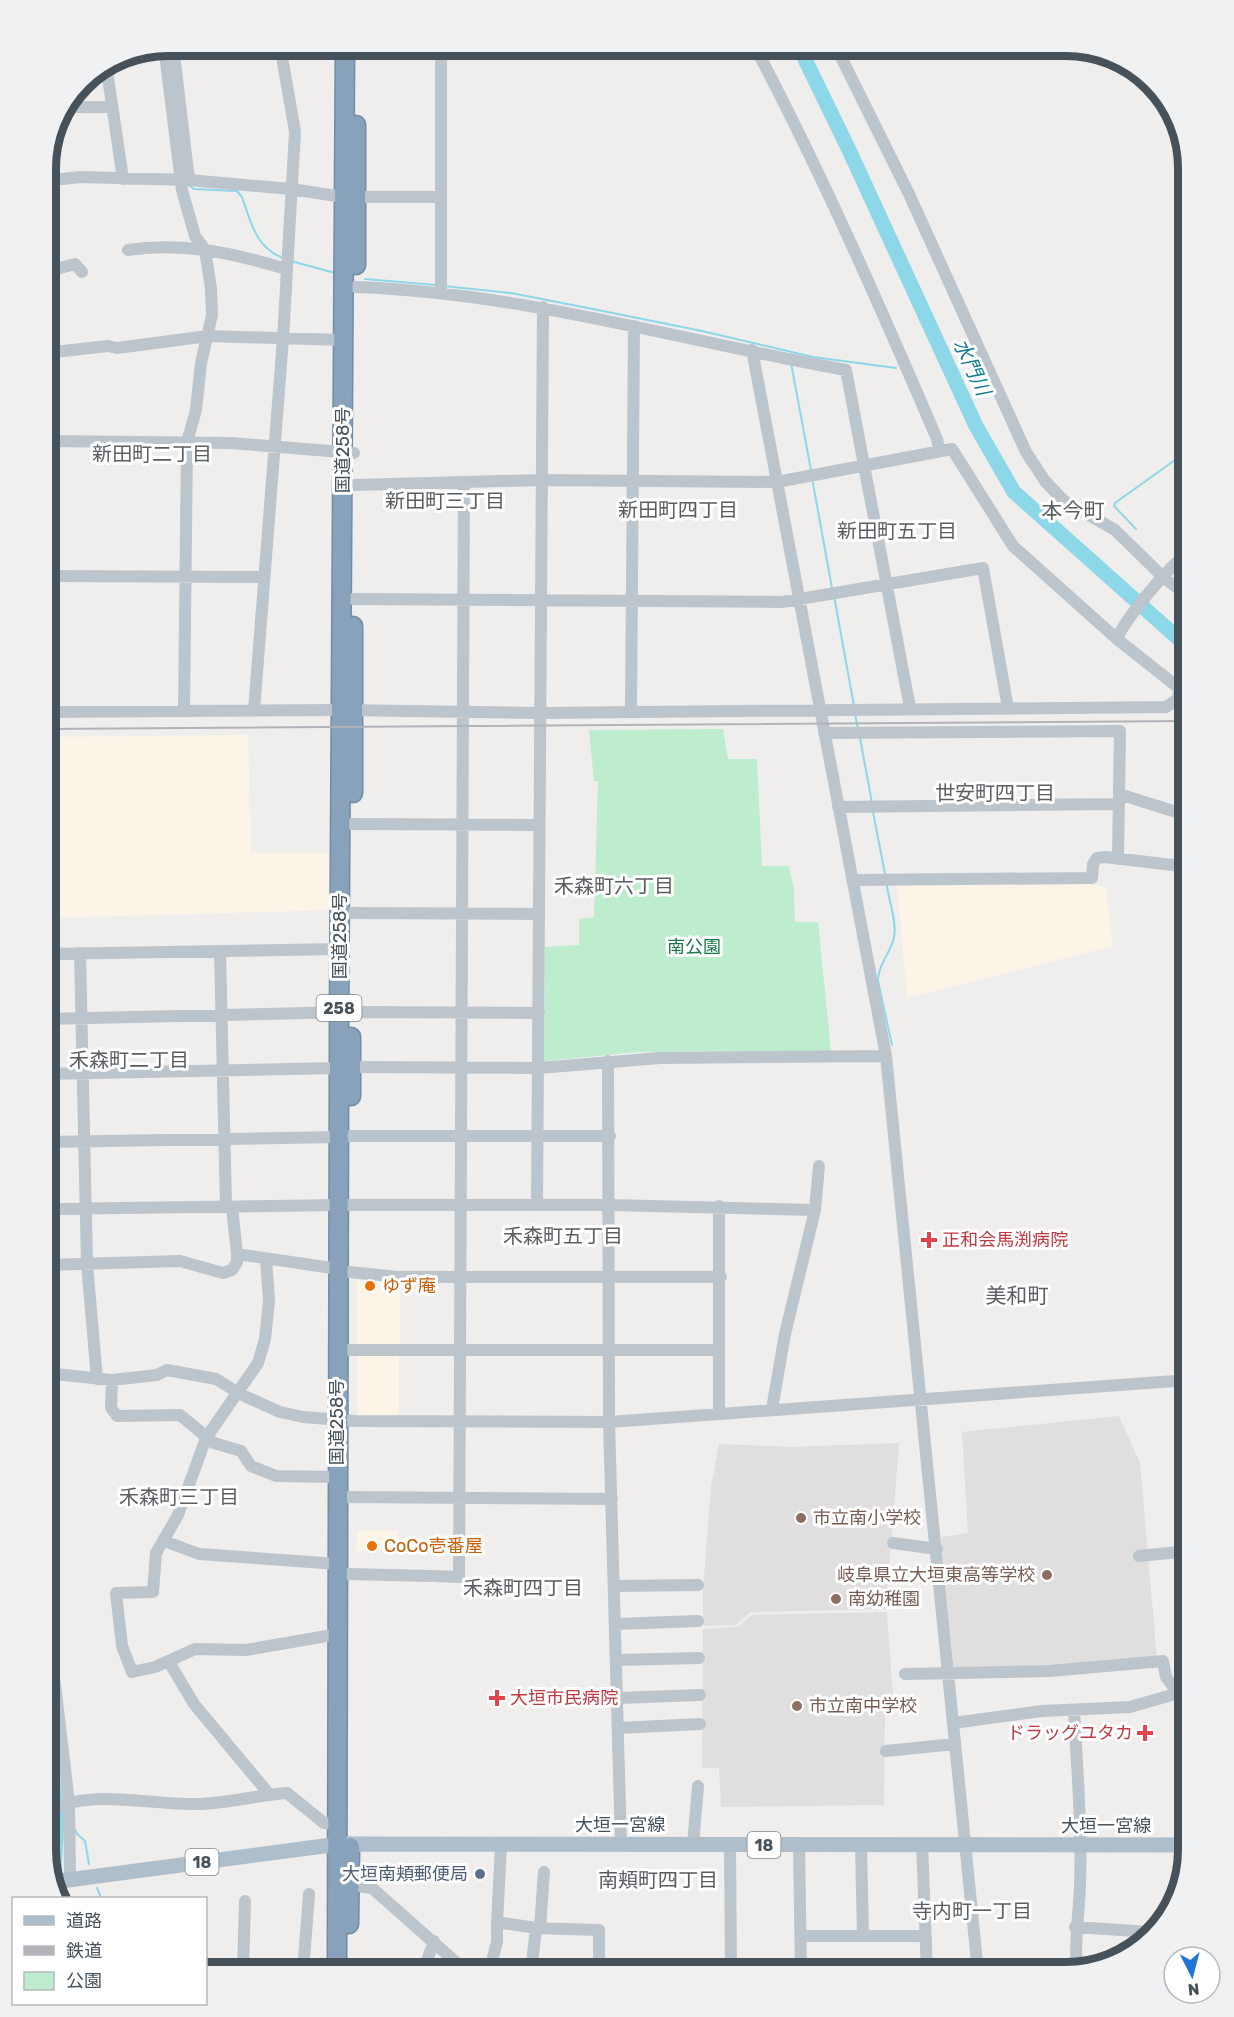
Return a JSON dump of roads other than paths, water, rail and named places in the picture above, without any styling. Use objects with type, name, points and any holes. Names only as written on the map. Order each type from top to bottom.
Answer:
[{"type":"highway","name":"国道258号","points":[[345,56],[350,196],[356,287],[348,453],[346,711],[340,949],[345,1012]]},
{"type":"highway","name":"国道258号","points":[[348,1961],[350,1885],[345,1844],[339,1825],[338,1634],[348,1497],[342,1420],[345,1012],[351,913],[352,824],[346,711],[353,599],[354,485],[348,453],[343,340],[356,56]]},
{"type":"highway","name":"国道258号","points":[[338,1961],[345,1844],[343,1569],[337,1477],[349,1350],[344,1270]]},
{"type":"main road","name":"大垣一宮線","points":[[63,1881],[345,1844],[1178,1845]]},
{"type":"street","points":[[166,56],[185,180]]},
{"type":"street","points":[[174,56],[189,218],[195,236],[205,250],[212,306],[196,410],[187,442],[184,710]]},
{"type":"street","points":[[254,711],[283,339],[295,132],[282,56]]},
{"type":"street","points":[[441,56],[441,292]]},
{"type":"street","points":[[760,56],[800,132],[848,234],[937,439],[939,449]]},
{"type":"street","points":[[840,56],[909,194],[1026,452],[1045,481],[1063,500],[1115,530],[1161,580],[1178,590]]},
{"type":"street","points":[[107,73],[123,179]]},
{"type":"street","points":[[73,107],[111,107]]},
{"type":"street","points":[[56,180],[80,177],[185,180],[350,196],[441,197]]},
{"type":"street","points":[[128,250],[175,246],[250,258],[286,269]]},
{"type":"street","points":[[56,269],[75,264],[82,272]]},
{"type":"street","points":[[356,287],[441,292],[543,307],[846,370],[910,708]]},
{"type":"street","points":[[537,1205],[543,307]]},
{"type":"street","points":[[631,711],[634,326]]},
{"type":"street","points":[[56,352],[108,346],[117,348],[208,336],[343,340]]},
{"type":"street","points":[[752,350],[885,1056],[937,1549],[977,1962]]},
{"type":"street","points":[[56,441],[187,442],[274,446],[348,453]]},
{"type":"street","points":[[354,485],[541,480],[777,482],[923,455],[939,449],[952,449],[1013,546],[1178,688]]},
{"type":"street","points":[[164,1540],[199,1554],[343,1569],[459,1577],[464,483]]},
{"type":"street","points":[[1118,637],[1178,560]]},
{"type":"street","points":[[353,599],[799,601],[983,568],[1008,708]]},
{"type":"street","points":[[56,576],[263,577]]},
{"type":"street","points":[[56,712],[184,710],[540,713],[820,708],[1166,707],[1178,699]]},
{"type":"street","points":[[824,733],[1120,730],[1118,859]]},
{"type":"street","points":[[838,807],[1119,799],[1178,813]]},
{"type":"street","points":[[352,824],[539,825]]},
{"type":"street","points":[[852,880],[1092,878],[1093,864],[1097,858],[1178,866]]},
{"type":"street","points":[[351,913],[539,914]]},
{"type":"street","points":[[56,954],[340,949]]},
{"type":"street","points":[[56,1265],[180,1261],[223,1273],[232,1270],[237,1262],[229,1207],[225,1138],[220,951]]},
{"type":"street","points":[[80,953],[87,1264],[97,1379]]},
{"type":"street","points":[[56,1019],[345,1012],[538,1013]]},
{"type":"street","points":[[56,1074],[345,1068],[538,1068],[608,1061],[730,1056],[885,1056]]},
{"type":"street","points":[[608,1061],[611,1278],[609,1422],[621,1844]]},
{"type":"street","points":[[56,1142],[344,1136],[610,1136]]},
{"type":"street","points":[[772,1409],[785,1334],[815,1210],[819,1166]]},
{"type":"street","points":[[56,1209],[344,1205],[610,1205],[815,1210]]},
{"type":"street","points":[[719,1206],[721,1277],[719,1413]]},
{"type":"street","points":[[237,1254],[398,1277],[721,1277]]},
{"type":"street","points":[[266,1259],[269,1300],[265,1339],[258,1363],[206,1438],[182,1506],[156,1553],[153,1592],[116,1593],[122,1646],[132,1672],[169,1662],[195,1649],[246,1650],[338,1634]]},
{"type":"street","points":[[349,1350],[719,1350]]},
{"type":"street","points":[[56,1374],[111,1380],[157,1375],[167,1370],[216,1379],[279,1412],[342,1420],[459,1422],[609,1422],[1178,1381]]},
{"type":"street","points":[[111,1380],[111,1408],[117,1416],[180,1415],[206,1438],[214,1443],[241,1451],[251,1466],[276,1476],[337,1477]]},
{"type":"street","points":[[348,1497],[612,1499]]},
{"type":"street","points":[[893,1543],[937,1549]]},
{"type":"street","points":[[1140,1556],[1178,1552]]},
{"type":"street","points":[[615,1586],[698,1586]]},
{"type":"street","points":[[616,1624],[698,1621]]},
{"type":"street","points":[[617,1660],[699,1658]]},
{"type":"street","points":[[905,1674],[1050,1671],[1163,1661],[1166,1677],[1178,1688]]},
{"type":"street","points":[[169,1662],[194,1704],[269,1794]]},
{"type":"street","points":[[953,1723],[996,1715],[1130,1707],[1178,1693]]},
{"type":"street","points":[[56,1694],[67,1803],[63,1881]]},
{"type":"street","points":[[618,1698],[700,1695]]},
{"type":"street","points":[[1074,1710],[1080,1845],[1080,1888],[1075,1926],[1077,1961]]},
{"type":"street","points":[[619,1728],[700,1724]]},
{"type":"street","points":[[886,1751],[955,1744]]},
{"type":"street","points":[[693,1845],[698,1786]]},
{"type":"street","points":[[56,1808],[67,1803],[106,1800],[199,1804],[237,1802],[269,1794],[287,1793],[324,1823],[339,1825]]},
{"type":"street","points":[[492,1961],[497,1942],[501,1845]]},
{"type":"street","points":[[730,1845],[731,1962]]},
{"type":"street","points":[[799,1845],[801,1962]]},
{"type":"street","points":[[861,1845],[863,1935]]},
{"type":"street","points":[[922,1845],[926,1962]]},
{"type":"street","points":[[533,1961],[544,1872]]},
{"type":"street","points":[[350,1885],[372,1888],[456,1961]]},
{"type":"street","points":[[304,1961],[309,1894]]},
{"type":"street","points":[[243,1961],[245,1900]]},
{"type":"street","points":[[497,1923],[538,1928],[599,1930],[599,1961]]},
{"type":"street","points":[[1075,1926],[1143,1931]]},
{"type":"street","points":[[800,1936],[925,1936]]},
{"type":"street","points":[[427,1961],[434,1941]]},
{"type":"waterway","name":"水門川","points":[[803,56],[976,426],[1014,492],[1178,638]]},
{"type":"waterway","points":[[187,184],[194,189],[237,191],[242,197],[255,233],[266,247],[283,258]]},
{"type":"waterway","points":[[291,261],[335,273]]},
{"type":"waterway","points":[[365,279],[436,285]]},
{"type":"waterway","points":[[444,286],[511,293],[702,331],[813,357],[896,368]]},
{"type":"waterway","points":[[791,363],[811,470]]},
{"type":"waterway","points":[[1136,529],[1114,506],[1115,503],[1178,458]]},
{"type":"waterway","points":[[812,478],[832,588]]},
{"type":"waterway","points":[[834,596],[854,706]]},
{"type":"waterway","points":[[855,714],[858,729]]},
{"type":"waterway","points":[[860,738],[872,803]]},
{"type":"waterway","points":[[873,812],[885,874]]},
{"type":"waterway","points":[[887,886],[895,931],[880,969],[878,981],[892,1045]]},
{"type":"waterway","points":[[56,1810],[56,1835]]},
{"type":"waterway","points":[[75,1829],[85,1841],[89,1864]]},
{"type":"waterway","points":[[97,1888],[101,1897]]},
{"type":"railway","points":[[56,729],[1178,721]]},
{"type":"place","name":"正和会馬渕病院","points":[[929,1240]]},
{"type":"place","name":"ゆず庵","points":[[370,1286]]},
{"type":"place","name":"市立南小学校","points":[[801,1518]]},
{"type":"place","name":"CoCo壱番屋","points":[[372,1546]]},
{"type":"place","name":"岐阜県立大垣東高等学校","points":[[1047,1575]]},
{"type":"place","name":"南幼稚園","points":[[836,1599]]},
{"type":"place","name":"大垣市民病院","points":[[497,1698]]},
{"type":"place","name":"市立南中学校","points":[[797,1706]]},
{"type":"place","name":"ドラッグユタカ","points":[[1145,1733]]},
{"type":"place","name":"大垣南頬郵便局","points":[[480,1874]]},
{"type":"district","name":"新田町二丁目","points":[[152,454]]},
{"type":"district","name":"新田町三丁目","points":[[445,501]]},
{"type":"district","name":"新田町四丁目","points":[[678,510]]},
{"type":"district","name":"本今町","points":[[1073,510]]},
{"type":"district","name":"新田町五丁目","points":[[897,531]]},
{"type":"district","name":"世安町四丁目","points":[[995,793]]},
{"type":"district","name":"禾森町六丁目","points":[[614,886]]},
{"type":"district","name":"禾森町二丁目","points":[[129,1060]]},
{"type":"district","name":"禾森町五丁目","points":[[563,1236]]},
{"type":"district","name":"美和町","points":[[1017,1295]]},
{"type":"district","name":"禾森町三丁目","points":[[179,1497]]},
{"type":"district","name":"禾森町四丁目","points":[[523,1588]]},
{"type":"district","name":"南頬町四丁目","points":[[658,1880]]},
{"type":"district","name":"寺内町一丁目","points":[[972,1911]]},
{"type":"park label","name":"南公園","points":[[694,947]]}]
